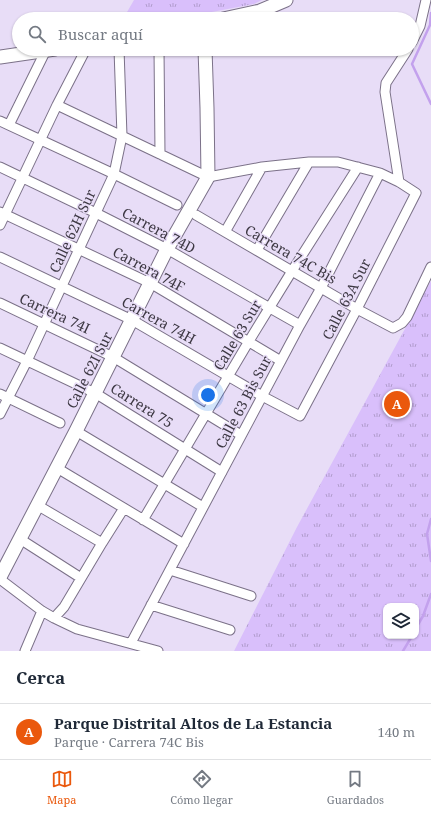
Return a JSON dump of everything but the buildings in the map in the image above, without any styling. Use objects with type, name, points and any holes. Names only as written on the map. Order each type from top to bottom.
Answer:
[{"type":"street","points":[[255,12],[286,0]]},
{"type":"street","points":[[419,28],[426,0]]},
{"type":"street","points":[[0,58],[12,56]]},
{"type":"street","points":[[9,126],[47,56]]},
{"type":"street","points":[[0,225],[2,213],[22,178],[82,56]]},
{"type":"street","name":"Calle 62H Sur","points":[[0,414],[4,396],[27,360],[114,174],[122,136],[119,56]]},
{"type":"street","points":[[159,56],[160,154]]},
{"type":"street","points":[[205,56],[208,177]]},
{"type":"street","points":[[399,182],[385,92],[386,83],[403,56]]},
{"type":"street","points":[[57,105],[208,177],[262,167],[309,162],[338,162],[380,173],[399,182]]},
{"type":"street","points":[[0,121],[177,205]]},
{"type":"street","points":[[257,250],[309,162]]},
{"type":"street","name":"Carrera 74D","points":[[0,167],[167,249],[300,325]]},
{"type":"street","points":[[225,232],[262,167]]},
{"type":"street","name":"Calle 63 Sur","points":[[143,520],[248,342],[358,167]]},
{"type":"street","name":"Calle 63 Bis Sur","points":[[131,643],[321,288],[380,173]]},
{"type":"street","name":"Calle 62I Sur","points":[[0,578],[76,431],[167,249],[208,177]]},
{"type":"street","name":"Calle 63A Sur","points":[[300,416],[416,193],[399,182]]},
{"type":"street","name":"Carrera 74F","points":[[2,213],[150,283],[281,361]]},
{"type":"street","name":"Carrera 74C Bis","points":[[196,215],[357,309],[393,328],[402,323],[407,317],[431,266]]},
{"type":"street","name":"Carrera 74H","points":[[0,257],[132,320],[262,396],[300,416]]},
{"type":"street","name":"Carrera 74I","points":[[0,303],[113,357],[242,435]]},
{"type":"street","name":"Carrera 75","points":[[0,348],[95,393],[222,472]]},
{"type":"street","points":[[4,396],[60,423]]},
{"type":"street","points":[[76,431],[203,507]]},
{"type":"street","points":[[57,468],[184,544]]},
{"type":"street","points":[[38,505],[102,543]]},
{"type":"street","points":[[54,618],[64,607],[124,508]]},
{"type":"street","points":[[20,539],[81,578]]},
{"type":"street","points":[[170,570],[251,596]]},
{"type":"street","points":[[0,578],[42,611],[54,618],[78,629],[158,651]]},
{"type":"street","points":[[151,605],[230,630]]},
{"type":"street","points":[[25,651],[42,611]]},
{"type":"green space","points":[[134,0],[262,0],[254,4],[212,12],[127,12]]},
{"type":"green space","points":[[431,281],[431,651],[234,651],[297,527]]},
{"type":"waterway","points":[[419,49],[430,25],[431,13]]},
{"type":"waterway","points":[[416,56],[412,64],[431,104]]},
{"type":"waterway","points":[[431,519],[427,534],[431,561]]},
{"type":"waterway","points":[[419,623],[431,594]]},
{"type":"waterway","points":[[403,651],[410,639]]},
{"type":"place","name":"Parque Distrital Altos de La Estancia","points":[[397,404]]}]
